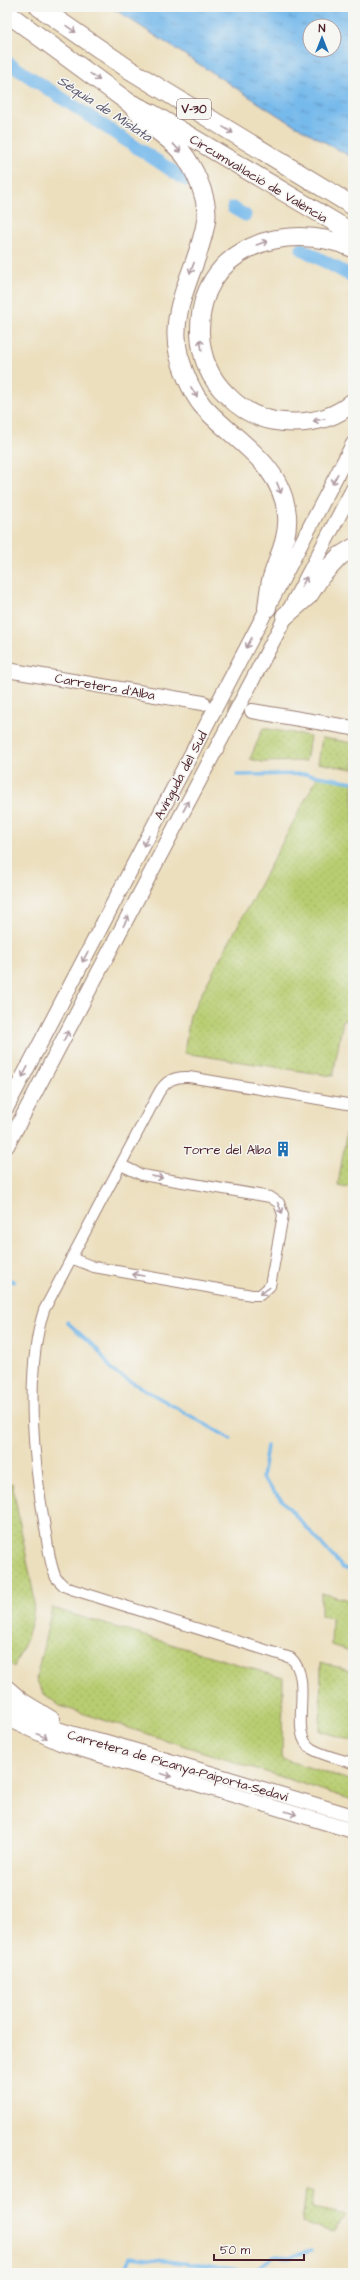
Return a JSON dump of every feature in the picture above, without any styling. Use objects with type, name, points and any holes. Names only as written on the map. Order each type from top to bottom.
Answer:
[{"type":"highway","name":"Circumval·lació de València","points":[[39,7],[130,70],[353,206]]},
{"type":"highway","name":"Circumval·lació de València","points":[[7,13],[128,102],[151,113],[353,233]]},
{"type":"highway","points":[[128,102],[186,157],[197,179],[204,201],[206,220],[202,242],[184,288],[178,315],[176,335],[179,354],[189,383],[202,405],[269,468],[284,499],[287,515],[286,534],[281,558],[271,582],[267,608]]},
{"type":"highway","points":[[353,248],[336,241],[314,236],[295,236],[274,238],[237,255],[221,270],[205,300],[200,324],[200,344],[207,369],[224,392],[234,402],[253,415],[277,422],[301,424],[326,418],[346,408],[353,402]]},
{"type":"highway","points":[[286,616],[309,595],[321,576],[340,556],[353,548]]},
{"type":"main road","name":"Avinguda del Sud","points":[[7,1106],[353,444]]},
{"type":"main road","name":"Avinguda del Sud","points":[[7,1146],[353,489]]},
{"type":"main road","name":"Carretera d'Alba","points":[[7,670],[203,703]]},
{"type":"main road","points":[[252,711],[353,728]]},
{"type":"main road","points":[[7,1155],[34,1095]]},
{"type":"main road","points":[[7,1687],[44,1715],[103,1741]]},
{"type":"main road","name":"Carretera de Picanya-Paiporta-Sedaví","points":[[7,1705],[32,1719],[75,1735],[103,1741],[353,1816]]},
{"type":"main road","name":"Carretera de Picanya-Paiporta-Sedaví","points":[[7,1719],[60,1743],[353,1831]]},
{"type":"street","points":[[353,1105],[188,1077],[176,1077],[162,1087],[44,1310],[37,1336],[35,1358],[35,1430],[37,1465],[46,1536],[56,1578],[71,1589],[291,1658],[301,1672],[302,1732],[307,1745],[320,1752],[353,1763]]},
{"type":"street","points":[[71,1258],[84,1265],[252,1295],[260,1294],[270,1286],[283,1215],[279,1203],[270,1197],[142,1175],[121,1164]]},
{"type":"green space","points":[[263,728],[310,736],[306,761],[262,762],[250,759]]},
{"type":"green space","points":[[322,738],[353,743],[353,769],[318,763]]},
{"type":"green space","points":[[318,776],[353,782],[353,1021],[343,1020],[333,1076],[184,1053],[190,1015]]},
{"type":"green space","points":[[347,1129],[353,1130],[353,1188],[338,1185]]},
{"type":"green space","points":[[12,1483],[34,1596],[33,1616],[27,1639],[14,1667],[7,1660],[7,1484]]},
{"type":"green space","points":[[321,1593],[353,1601],[353,1652],[331,1645],[332,1618],[321,1615]]},
{"type":"green space","points":[[52,1608],[283,1678],[282,1759],[353,1781],[353,1800],[60,1706],[43,1693],[36,1679]]},
{"type":"green space","points":[[321,1662],[353,1672],[353,1741],[320,1731]]},
{"type":"green space","points":[[306,2190],[314,2192],[312,2208],[347,2215],[333,2232],[302,2222]]},
{"type":"water","points":[[111,7],[353,7],[353,158],[279,116]]},
{"type":"waterway","points":[[7,57],[183,173]]},
{"type":"waterway","name":"Séquia de Mislata","points":[[7,62],[186,180]]},
{"type":"waterway","name":"Séquia de Mislata","points":[[235,205],[247,212]]},
{"type":"waterway","name":"Séquia de Mislata","points":[[233,208],[245,215]]},
{"type":"waterway","name":"Séquia de Mislata","points":[[302,249],[353,277]]},
{"type":"waterway","points":[[311,249],[353,272]]},
{"type":"waterway","points":[[237,775],[306,774],[353,782]]},
{"type":"waterway","points":[[7,1278],[14,1282]]},
{"type":"waterway","points":[[67,1322],[97,1349],[114,1372],[231,1439]]},
{"type":"waterway","points":[[267,1446],[262,1478],[343,1568],[353,1570]]},
{"type":"waterway","points":[[123,2273],[130,2257],[252,2271],[275,2256],[290,2257],[311,2251]]},
{"type":"tunnel","points":[[206,703],[252,711]]},
{"type":"place","name":"Torre del Alba","points":[[283,1149]]}]
